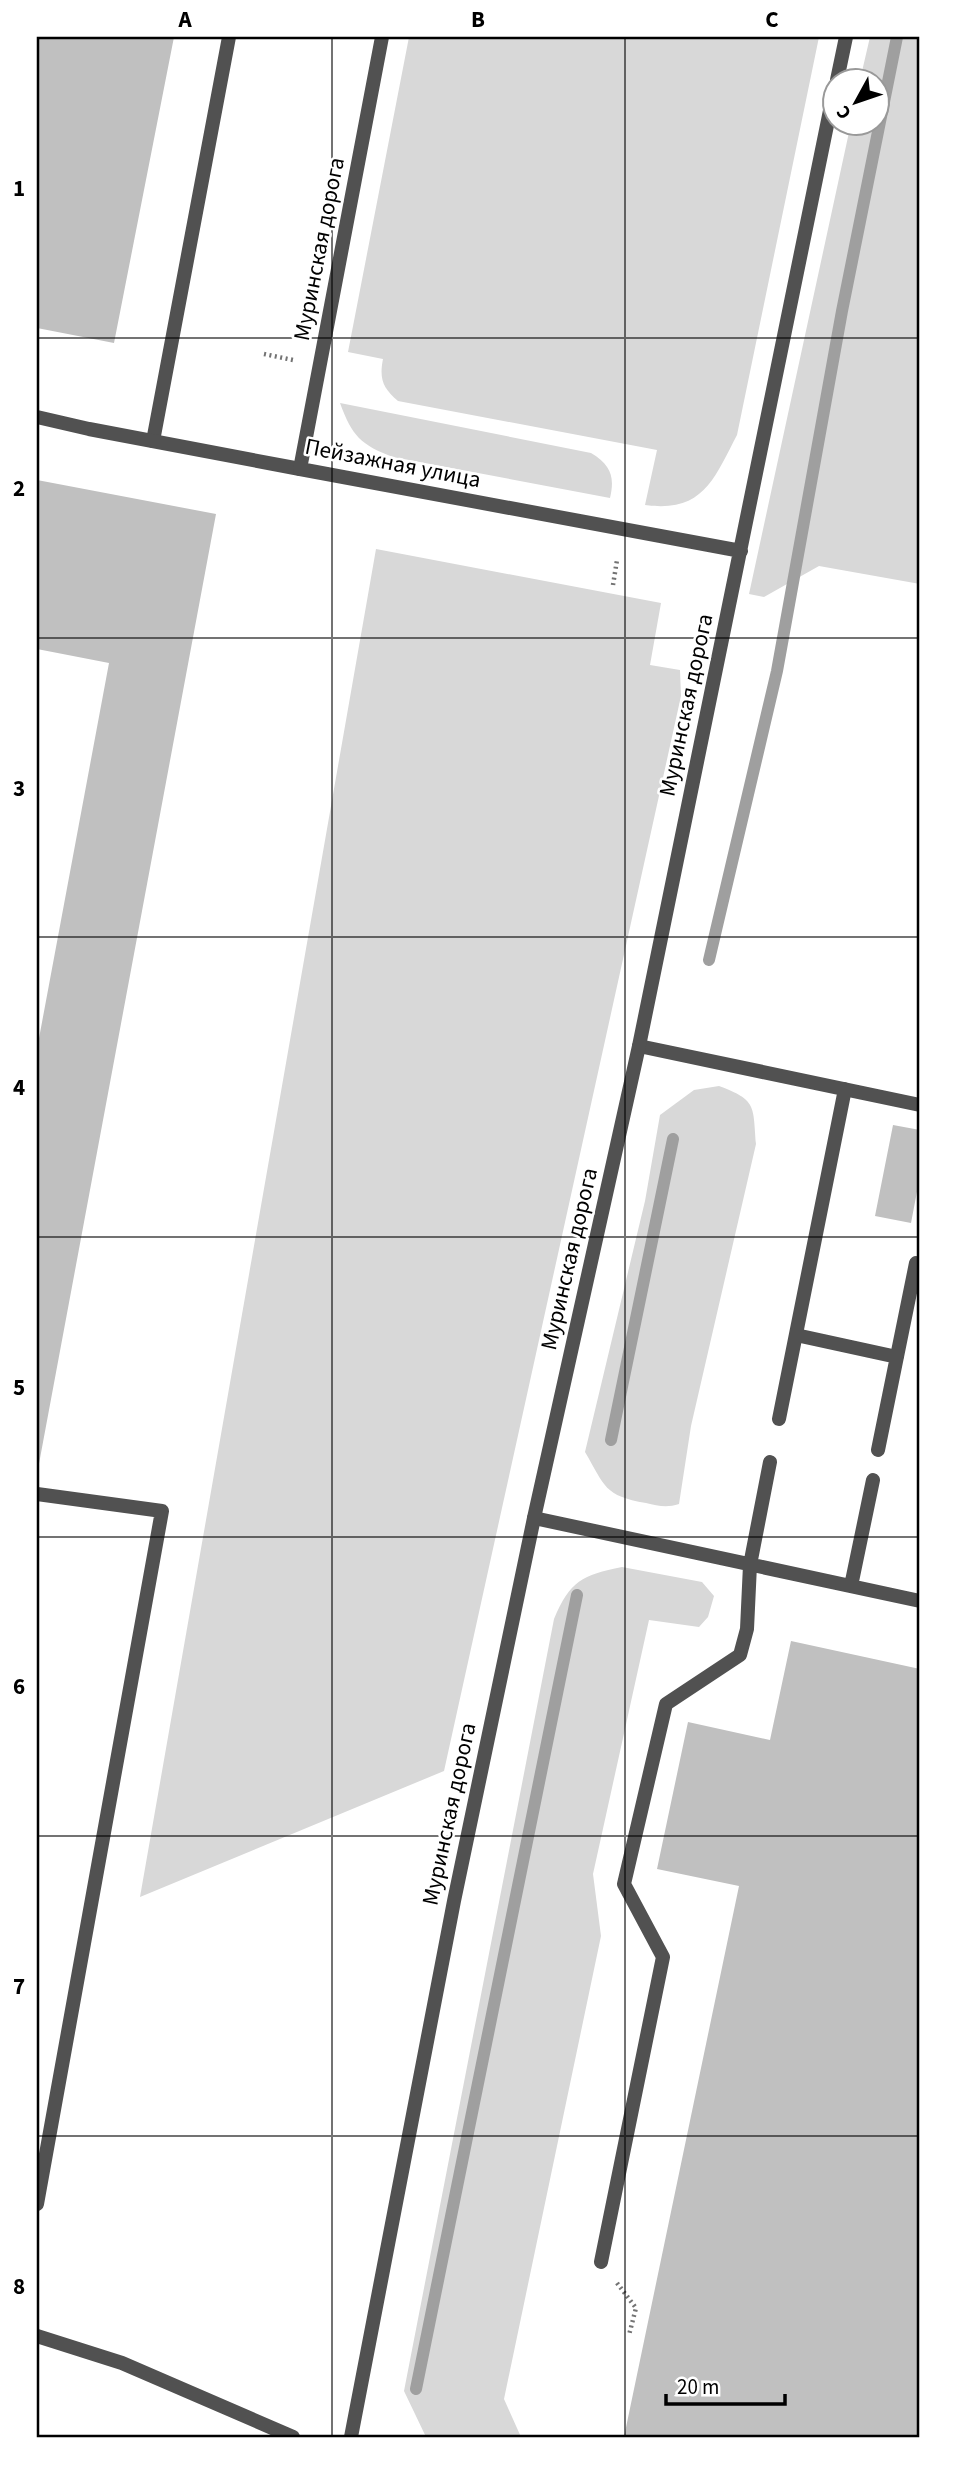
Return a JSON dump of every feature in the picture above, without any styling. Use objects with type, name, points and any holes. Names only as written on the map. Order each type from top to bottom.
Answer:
[{"type":"street","points":[[153,441],[229,37]]},
{"type":"street","name":"Муринская дорога","points":[[300,469],[382,37]]},
{"type":"street","points":[[840,66],[846,37]]},
{"type":"street","name":"Муринская дорога","points":[[351,2437],[454,1901],[534,1518],[639,1046],[826,136]]},
{"type":"street","name":"Пейзажная улица","points":[[37,416],[89,429],[741,551]]},
{"type":"street","points":[[639,1046],[920,1105]]},
{"type":"street","points":[[779,1419],[845,1089]]},
{"type":"street","points":[[878,1450],[916,1263]]},
{"type":"street","points":[[796,1335],[897,1357]]},
{"type":"street","points":[[601,2262],[663,1956],[624,1884],[666,1704],[740,1655],[747,1629],[750,1565],[770,1462]]},
{"type":"street","points":[[851,1586],[873,1480]]},
{"type":"street","points":[[37,1493],[162,1511],[37,2204]]},
{"type":"street","points":[[534,1518],[920,1601]]},
{"type":"street","points":[[37,2336],[122,2363],[293,2437]]},
{"type":"path","points":[[264,354],[294,360]]},
{"type":"path","points":[[613,585],[617,561]]},
{"type":"path","points":[[629,2335],[636,2308]]},
{"type":"shaded area","points":[[409,37],[819,37],[737,435],[713,479],[694,498],[681,504],[645,505],[657,450],[398,401],[383,383],[383,359],[348,352]]},
{"type":"shaded area","points":[[870,37],[920,37],[920,584],[819,566],[764,597],[749,594],[848,136],[890,136],[890,66],[863,66]]},
{"type":"shaded area","points":[[340,403],[591,453],[603,462],[610,472],[610,498],[393,457],[359,438],[349,424]]},
{"type":"shaded area","points":[[376,549],[661,603],[650,665],[680,670],[681,696],[444,1771],[140,1897]]},
{"type":"shaded area","points":[[719,1086],[747,1100],[751,1106],[756,1144],[691,1426],[679,1504],[659,1506],[622,1497],[607,1488],[585,1452],[645,1201],[660,1115],[694,1090]]},
{"type":"shaded area","points":[[622,1567],[702,1582],[714,1596],[708,1617],[699,1627],[649,1620],[593,1874],[601,1936],[504,2399],[521,2437],[426,2437],[404,2391],[554,1619],[566,1596],[579,1582],[597,1573]]},
{"type":"building","points":[[37,37],[174,37],[114,343],[37,328]]},
{"type":"building","points":[[37,480],[216,514],[38,1469],[37,1049],[109,663],[37,649]]},
{"type":"building","points":[[893,1125],[920,1130],[920,1176],[911,1223],[875,1216]]},
{"type":"building","points":[[791,1641],[920,1669],[920,2437],[624,2437],[739,1886],[657,1869],[688,1722],[770,1740]]},
{"type":"waterway","points":[[709,960],[777,671],[842,311],[897,37]]},
{"type":"waterway","points":[[611,1440],[673,1139]]},
{"type":"waterway","points":[[416,2389],[577,1595]]}]
